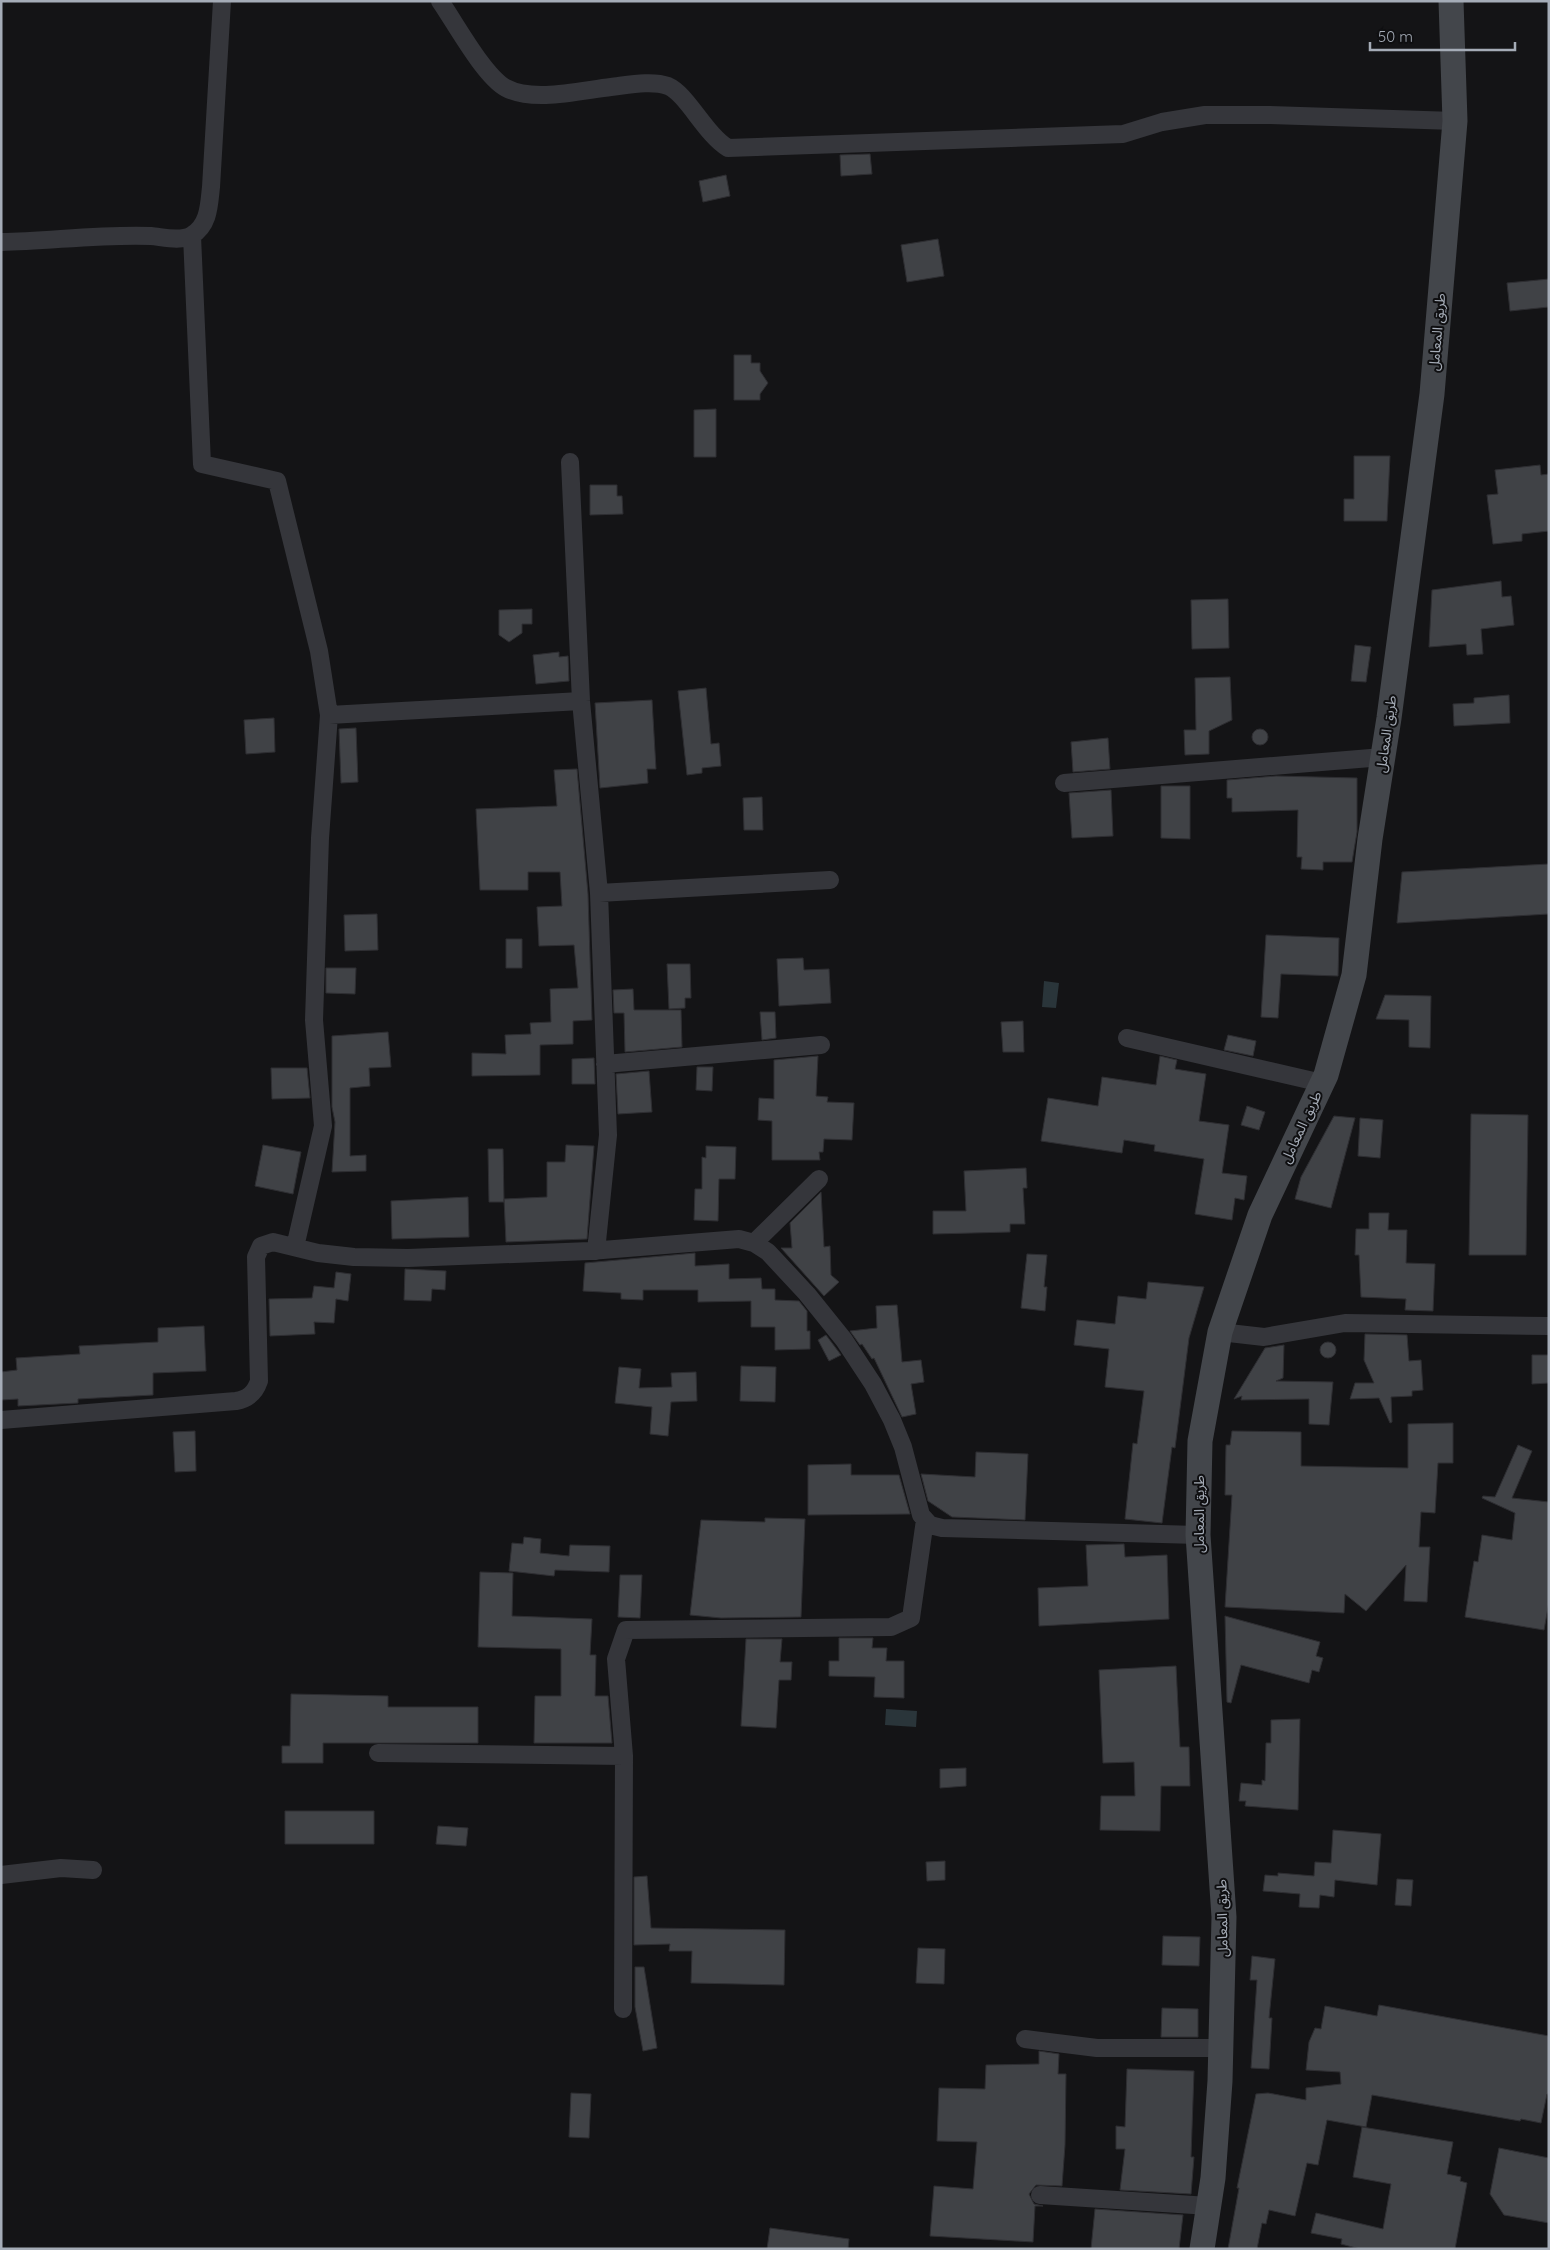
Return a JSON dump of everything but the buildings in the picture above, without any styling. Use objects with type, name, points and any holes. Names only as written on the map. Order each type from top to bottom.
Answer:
[{"type":"main road","name":"طريق المعامل","points":[[1202,2249],[1209,2206],[1220,2081],[1224,1918],[1198,1535],[1200,1441],[1220,1332],[1260,1215],[1322,1083],[1354,975],[1370,839],[1383,757],[1432,394],[1455,121],[1451,1]]},
{"type":"street","points":[[1,242],[128,235],[180,238],[192,236],[203,226],[209,212],[222,1]]},
{"type":"street","points":[[440,1],[486,69],[507,89],[545,95],[616,86],[658,84],[669,86],[679,94],[713,137],[728,148],[1123,134],[1162,122],[1205,115],[1269,115],[1455,121]]},
{"type":"street","points":[[192,236],[202,464],[277,482],[319,651],[330,715],[320,838],[314,1020],[323,1126],[295,1247]]},
{"type":"street","points":[[570,462],[581,701],[599,894],[608,1135],[596,1251]]},
{"type":"street","points":[[330,715],[581,701]]},
{"type":"street","points":[[1064,783],[1383,757]]},
{"type":"street","points":[[599,894],[830,880]]},
{"type":"street","points":[[1127,1038],[1322,1083]]},
{"type":"street","points":[[605,1064],[821,1045]]},
{"type":"street","points":[[754,1243],[819,1179]]},
{"type":"street","points":[[1,1420],[236,1401],[248,1397],[257,1387],[259,1381],[256,1257],[261,1246],[267,1243],[279,1243],[318,1253],[354,1257],[408,1258],[596,1251],[731,1239],[754,1243],[768,1252],[807,1294],[844,1340],[873,1384],[892,1420],[903,1447],[921,1515],[930,1525],[942,1528],[1198,1535]]},
{"type":"street","points":[[1220,1332],[1264,1337],[1344,1323],[1549,1326]]},
{"type":"street","points":[[623,2009],[624,1756],[616,1660],[626,1630],[891,1628],[911,1618],[925,1520]]},
{"type":"street","points":[[378,1753],[624,1756]]},
{"type":"street","points":[[1,1875],[61,1868],[93,1870]]},
{"type":"street","points":[[1025,2039],[1098,2048],[1221,2048]]},
{"type":"street","points":[[1040,2195],[1209,2206]]},
{"type":"shaded area","points":[[1044,981],[1059,983],[1056,1008],[1042,1007]]},
{"type":"shaded area","points":[[886,1709],[917,1711],[916,1727],[885,1725]]}]
